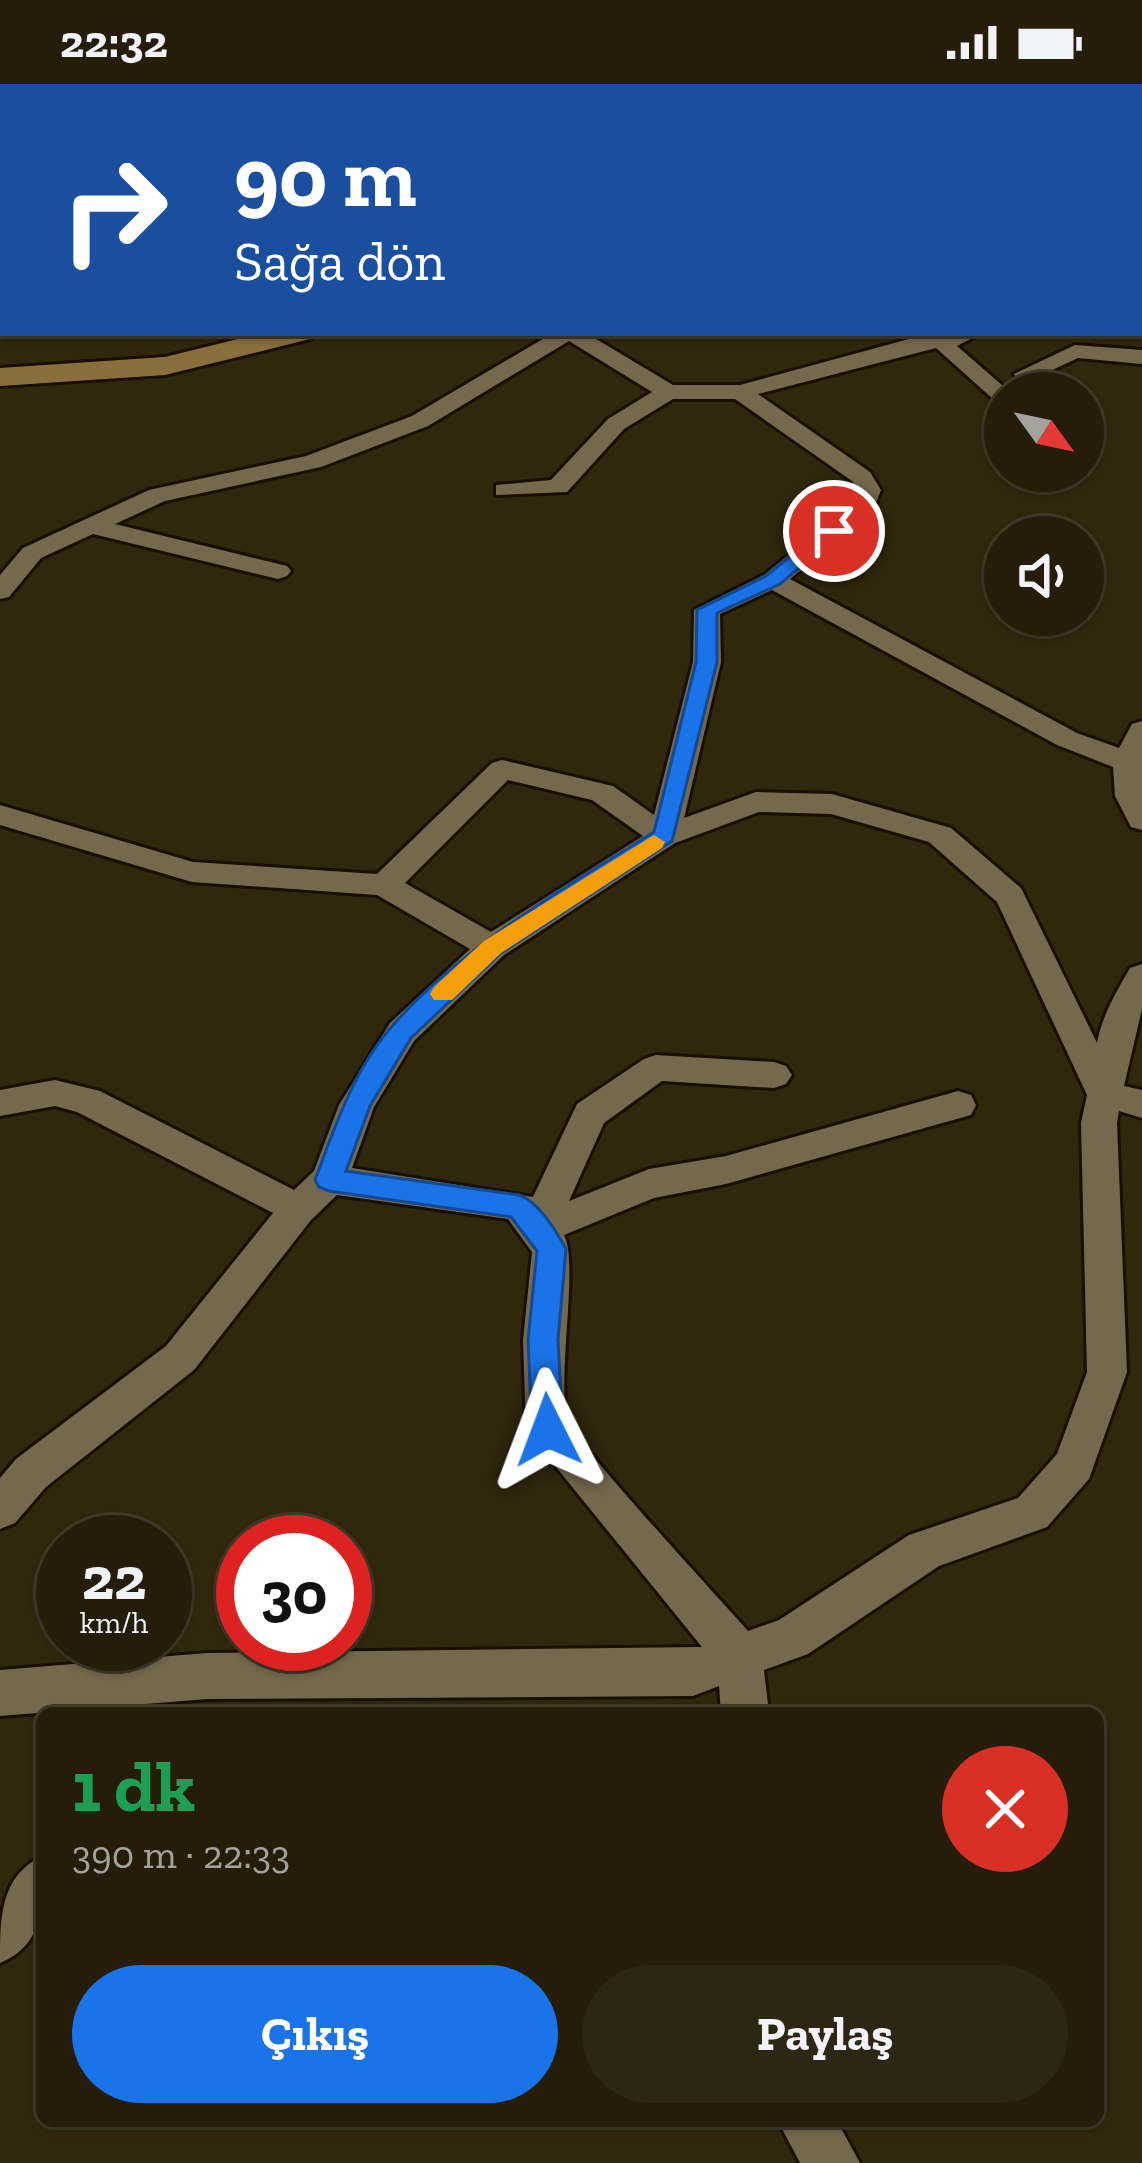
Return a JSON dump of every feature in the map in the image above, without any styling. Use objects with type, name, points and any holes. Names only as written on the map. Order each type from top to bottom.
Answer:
[{"type":"street","points":[[0,375],[165,366],[286,336]]},
{"type":"street","points":[[0,591],[32,553],[158,495],[313,462],[420,421],[554,336]]},
{"type":"street","points":[[558,336],[668,392],[740,392],[940,336]]},
{"type":"street","points":[[944,336],[947,350],[984,380]]},
{"type":"street","points":[[0,375],[68,338]]},
{"type":"street","points":[[1029,372],[1076,351],[1142,357]]},
{"type":"street","points":[[505,490],[558,487],[616,424],[668,392]]},
{"type":"street","points":[[664,836],[707,662],[707,610],[773,580],[864,506],[869,490],[862,477],[740,392]]},
{"type":"street","points":[[91,526],[278,572]]},
{"type":"street","points":[[773,580],[1067,740],[1124,761]]},
{"type":"street","points":[[1142,730],[1124,761],[1131,801],[1142,820]]},
{"type":"street","points":[[384,885],[502,769],[602,793],[664,836]]},
{"type":"street","points":[[0,1509],[31,1473],[180,1358],[298,1209],[329,1180],[357,1105],[402,1032],[492,947],[664,836],[756,802],[832,804],[940,835],[1010,896],[1123,1099]]},
{"type":"street","points":[[0,815],[192,872],[384,885],[492,947]]},
{"type":"street","points":[[0,1693],[159,1696],[693,1673],[792,1638],[925,1550],[1032,1514],[1074,1465],[1107,1372],[1099,1123],[1123,1099],[1118,1023],[1142,976]]},
{"type":"street","points":[[537,1230],[590,1114],[656,1067],[774,1075]]},
{"type":"street","points":[[0,1103],[55,1093],[87,1101],[298,1209]]},
{"type":"street","points":[[537,1230],[649,1184],[726,1170],[958,1105]]},
{"type":"street","points":[[329,1180],[519,1207],[551,1249],[543,1340],[548,1430],[739,1656],[744,1707]]},
{"type":"street","points":[[0,1937],[36,1889]]},
{"type":"street","points":[[809,2127],[832,2163]]},
{"type":"slow traffic","points":[[443,994],[492,947],[654,842]]},
{"type":"route","points":[[548,1430],[543,1340],[551,1249],[519,1207],[329,1180],[357,1105],[402,1032],[492,947],[664,836],[707,662],[707,610],[773,580],[834,531]]}]
